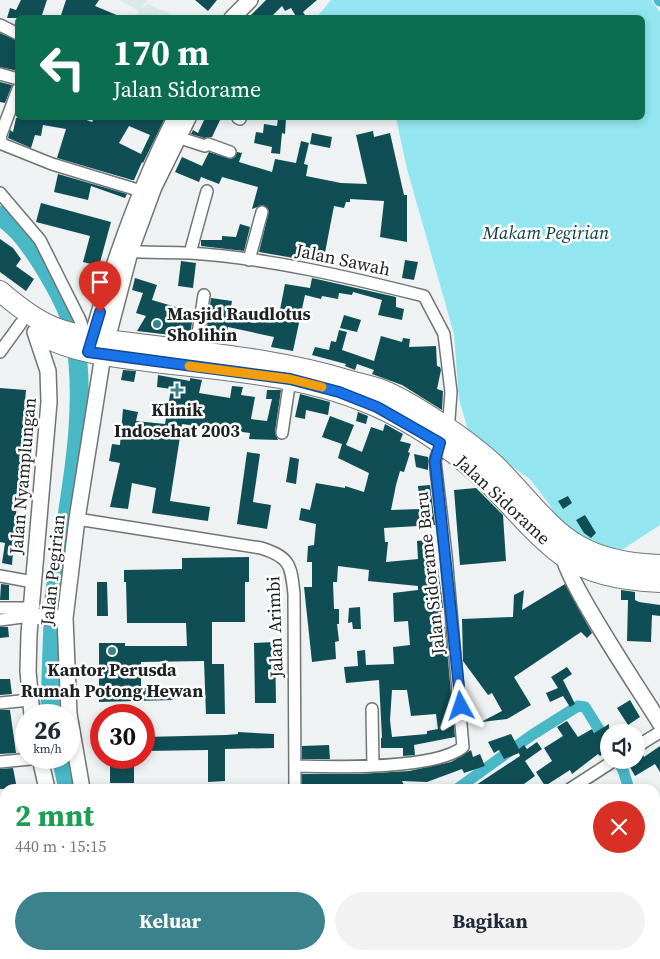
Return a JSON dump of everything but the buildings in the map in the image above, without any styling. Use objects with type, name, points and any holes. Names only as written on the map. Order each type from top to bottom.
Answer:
[{"type":"highway","points":[[0,291],[37,318],[85,343]]},
{"type":"highway","points":[[0,308],[28,328],[85,343]]},
{"type":"highway","name":"Jalan Sidorame","points":[[85,343],[195,352],[282,362],[386,392],[443,435],[482,477],[564,547],[580,565],[606,575],[638,582],[660,582]]},
{"type":"highway","name":"Jalan Sidorame","points":[[85,343],[290,379],[339,392],[443,435]]},
{"type":"highway","name":"Jalan Sidorame","points":[[564,547],[637,564],[660,564]]},
{"type":"main road","points":[[235,15],[250,0]]},
{"type":"main road","points":[[249,15],[263,0]]},
{"type":"main road","points":[[124,251],[154,187],[173,136],[175,120]]},
{"type":"main road","points":[[124,251],[141,191],[173,136],[186,120]]},
{"type":"main road","name":"Jalan Pegirian","points":[[81,784],[69,714],[65,618],[77,519],[85,343],[124,251]]},
{"type":"main road","name":"Jalan Nyamplungan","points":[[28,328],[48,370],[50,402],[30,612],[28,672],[31,704]]},
{"type":"main road","points":[[564,547],[564,563],[660,722]]},
{"type":"main road","points":[[30,612],[65,618]]},
{"type":"main road","points":[[42,769],[46,784]]},
{"type":"street","points":[[0,25],[15,32]]},
{"type":"street","points":[[0,74],[15,78]]},
{"type":"street","points":[[15,97],[0,137],[2,144],[52,164],[141,191]]},
{"type":"street","points":[[173,136],[205,146],[208,144],[230,152]]},
{"type":"street","points":[[190,253],[207,192]]},
{"type":"street","points":[[0,193],[40,240],[52,261],[85,343]]},
{"type":"street","points":[[249,260],[262,212]]},
{"type":"street","name":"Jalan Sawah","points":[[124,251],[190,253],[249,260],[334,275],[424,296],[433,310],[445,342],[451,392],[443,435]]},
{"type":"street","points":[[195,352],[204,294]]},
{"type":"street","points":[[0,352],[28,328]]},
{"type":"street","points":[[282,433],[290,379]]},
{"type":"street","name":"Jalan Sidorame Baru","points":[[374,766],[424,761],[455,752],[464,747],[435,461],[443,435]]},
{"type":"street","name":"Jalan Arimbi","points":[[77,519],[195,536],[261,548],[285,558],[291,568],[294,594],[295,784]]},
{"type":"street","points":[[0,576],[32,582]]},
{"type":"street","points":[[0,608],[30,612]]},
{"type":"street","points":[[0,620],[30,612]]},
{"type":"street","points":[[0,703],[15,705]]},
{"type":"street","points":[[295,766],[374,766],[372,709]]},
{"type":"street","points":[[645,741],[660,732]]},
{"type":"street","points":[[0,762],[15,760]]},
{"type":"street","points":[[578,784],[601,769]]},
{"type":"shaded area","points":[[120,0],[147,0],[142,8],[148,4],[172,15],[137,15],[139,11]]},
{"type":"green space","name":"Makam Pegirian","points":[[331,0],[651,0],[660,12],[660,525],[617,553],[579,535],[557,519],[549,504],[530,479],[470,437],[459,399],[454,334],[407,169],[396,120],[645,120],[645,15],[318,15]]},
{"type":"waterway","points":[[0,215],[17,230],[28,244],[58,291],[72,325],[77,357],[79,390],[75,461],[54,597]]},
{"type":"waterway","points":[[50,704],[53,621]]},
{"type":"waterway","points":[[464,784],[532,735],[578,706],[585,707],[600,731]]},
{"type":"waterway","points":[[63,769],[67,784]]},
{"type":"waterway","points":[[622,769],[627,784]]},
{"type":"slow traffic","points":[[189,366],[290,379],[322,387]]},
{"type":"place","name":"Masjid Raudlotus Sholihin","points":[[157,324]]},
{"type":"place","name":"Klinik Indosehat 2003","points":[[177,390]]},
{"type":"place","name":"Kantor Perusda Rumah Potong Hewan","points":[[112,651]]},
{"type":"route","points":[[100,312],[88,352],[290,379],[339,392],[377,407],[440,443],[435,461],[461,706]]}]
